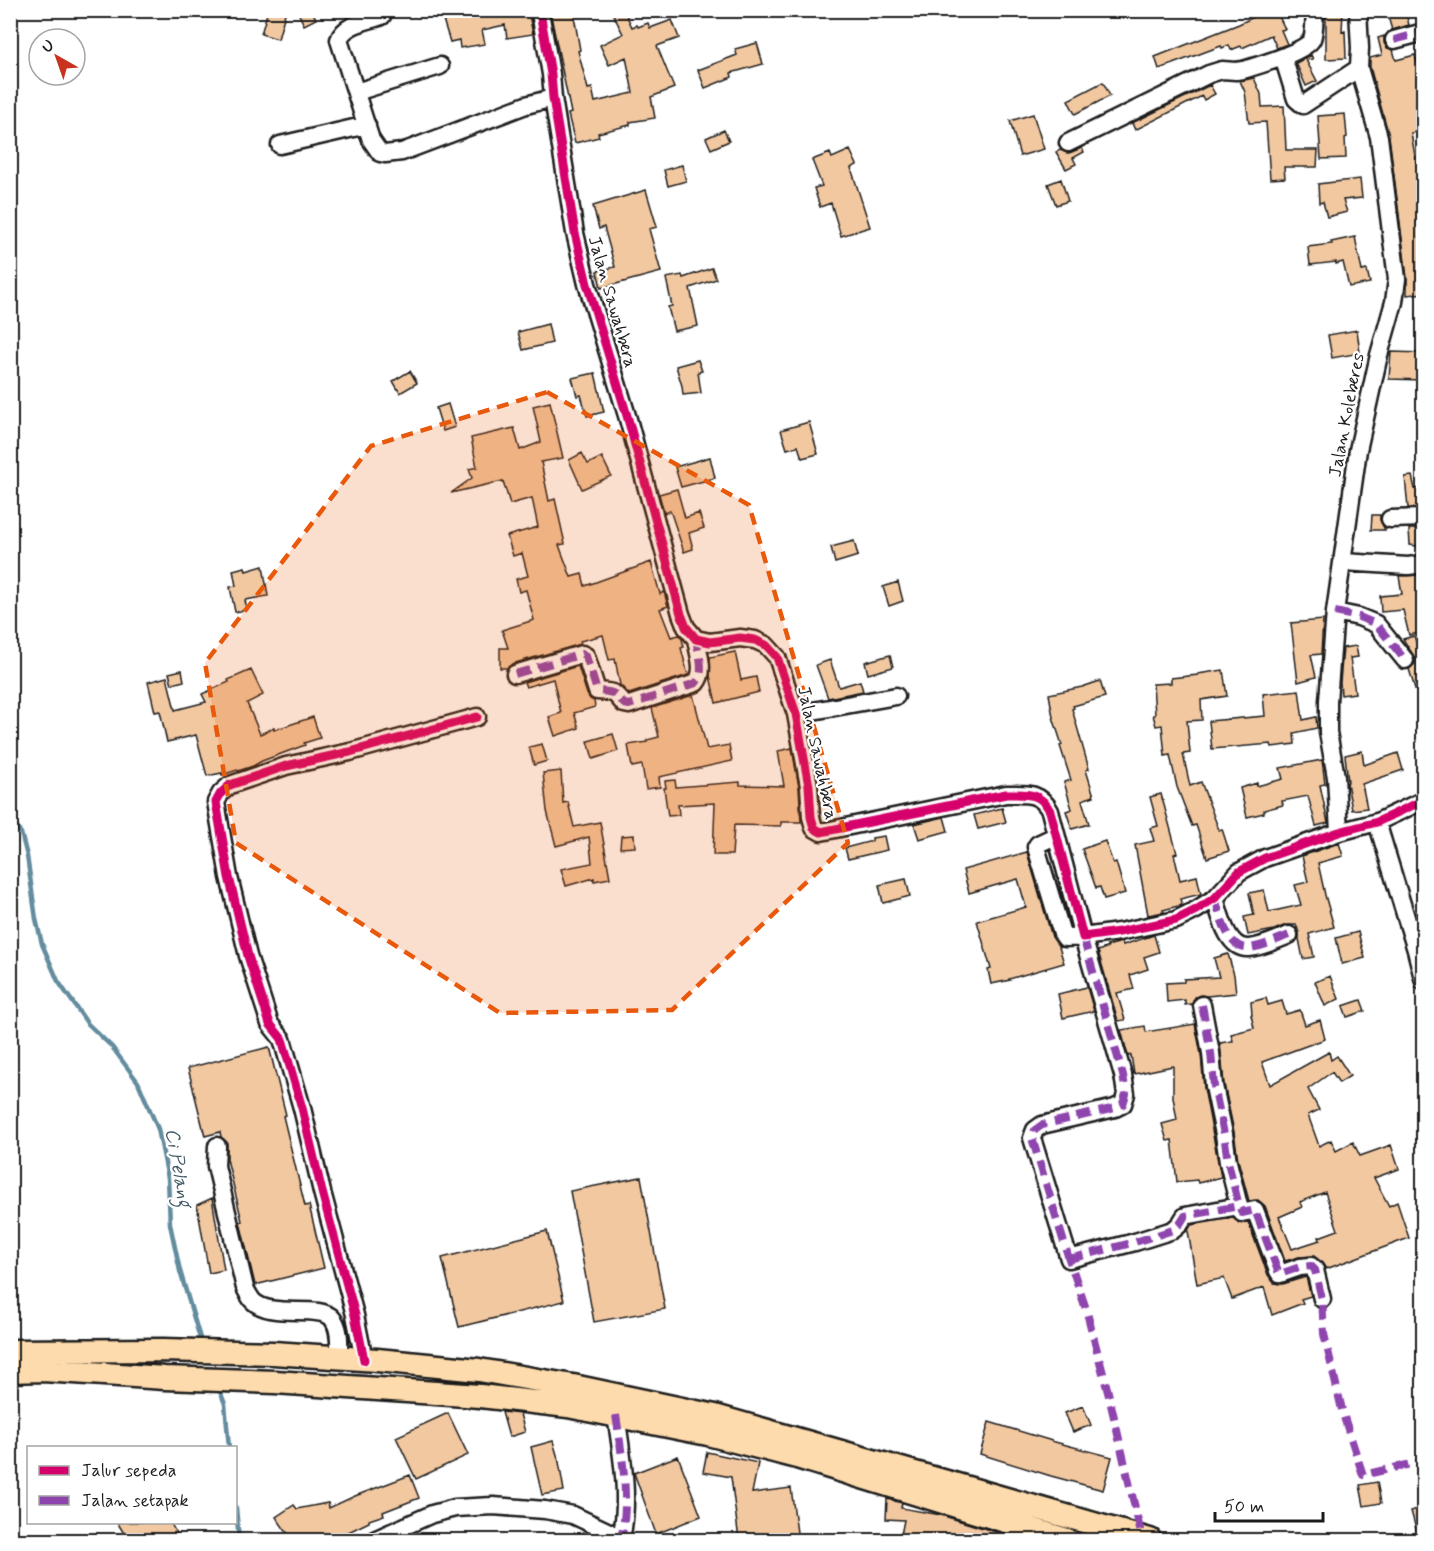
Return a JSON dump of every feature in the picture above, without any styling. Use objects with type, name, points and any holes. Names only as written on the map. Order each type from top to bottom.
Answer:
[{"type":"main road","points":[[10,1351],[163,1350],[273,1353],[479,1370],[573,1386],[712,1425],[1150,1540]]},
{"type":"main road","points":[[10,1371],[275,1382],[480,1396],[568,1406],[616,1415],[712,1425],[797,1457],[1067,1540]]},
{"type":"street","name":"Jalan Sawahbera","points":[[538,10],[545,36],[575,233],[587,284],[628,419],[686,627],[696,639],[710,642],[740,638],[755,640],[766,645],[777,657],[796,714],[811,817],[814,828],[820,832],[1006,794],[1032,794],[1039,798],[1050,811],[1055,836],[1123,1075],[1126,1094],[1123,1104],[1115,1108],[1042,1125],[1035,1131],[1032,1138],[1068,1259],[1173,1230],[1185,1216],[1239,1206]]},
{"type":"street","points":[[1068,143],[1209,74],[1222,69],[1243,70],[1283,57],[1311,42],[1315,10]]},
{"type":"street","name":"Jalan Koleberes","points":[[1339,832],[1336,777],[1328,732],[1328,701],[1335,612],[1358,450],[1379,356],[1394,302],[1397,279],[1379,137],[1359,68],[1358,10]]},
{"type":"street","points":[[382,15],[346,28],[339,40],[371,140],[380,153],[402,152],[526,105],[553,98]]},
{"type":"street","points":[[1394,40],[1424,32]]},
{"type":"street","points":[[1283,57],[1296,99],[1303,105],[1359,68]]},
{"type":"street","points":[[356,92],[440,66]]},
{"type":"street","points":[[280,145],[367,125]]},
{"type":"street","points":[[1390,519],[1424,518]]},
{"type":"street","points":[[1343,562],[1408,566],[1424,564]]},
{"type":"street","points":[[1335,612],[1359,617],[1376,624],[1405,660]]},
{"type":"street","points":[[515,674],[582,654],[586,656],[597,691],[615,693],[624,704],[629,705],[696,683],[701,675],[696,639]]},
{"type":"street","points":[[796,714],[896,696]]},
{"type":"street","points":[[364,1360],[355,1315],[302,1108],[282,1039],[270,1024],[248,956],[229,877],[216,802],[221,793],[230,786],[286,766],[350,752],[477,717]]},
{"type":"street","points":[[1083,937],[1176,920],[1215,897],[1239,872],[1271,855],[1377,822],[1424,800]]},
{"type":"street","points":[[1377,822],[1424,982]]},
{"type":"street","points":[[1215,897],[1230,940],[1237,946],[1247,948],[1289,935]]},
{"type":"street","points":[[1202,1005],[1211,1053],[1214,1086],[1239,1206],[1242,1213],[1255,1210],[1280,1274],[1311,1266],[1315,1270],[1322,1299]]},
{"type":"street","points":[[217,1146],[216,1166],[245,1288],[253,1302],[265,1308],[327,1314],[333,1318],[339,1334],[339,1358]]},
{"type":"street","points":[[374,1540],[432,1514],[455,1508],[493,1506],[545,1510],[573,1515],[607,1530],[622,1540],[625,1524],[625,1473],[616,1415]]},
{"type":"highlighted area","points":[[547,392],[749,505],[848,843],[672,1010],[500,1013],[236,843],[205,663],[371,446]]},
{"type":"building","points":[[268,10],[286,10],[278,39],[261,34]]},
{"type":"building","points":[[297,10],[312,10],[316,19],[304,25]]},
{"type":"building","points":[[440,10],[528,10],[533,34],[507,38],[505,25],[482,30],[485,44],[460,48],[459,40],[450,42]]},
{"type":"building","points":[[573,10],[580,50],[578,51],[588,89],[592,88],[595,102],[633,93],[626,57],[609,65],[600,45],[623,34],[611,10],[624,10],[632,27],[648,23],[650,28],[672,20],[679,38],[657,46],[674,88],[651,97],[655,118],[630,122],[630,125],[598,133],[599,137],[575,143],[550,11]]},
{"type":"building","points":[[1268,10],[1276,10],[1285,29],[1281,30],[1287,44],[1277,48],[1271,35],[1242,48],[1241,46],[1231,50],[1229,45],[1222,48],[1221,46],[1159,69],[1155,57]]},
{"type":"building","points":[[1326,10],[1343,10],[1342,32],[1345,31],[1346,58],[1326,59]]},
{"type":"building","points":[[1386,10],[1405,10],[1409,25],[1392,30]]},
{"type":"building","points":[[1384,36],[1384,43],[1387,48],[1393,50],[1396,60],[1415,55],[1422,81],[1424,81],[1424,131],[1411,133],[1416,162],[1424,161],[1424,293],[1407,295],[1407,278],[1389,136],[1370,67],[1370,58],[1382,55],[1378,38]]},
{"type":"building","points":[[757,43],[763,64],[731,73],[732,77],[705,88],[698,70],[737,55],[735,49]]},
{"type":"building","points":[[1311,55],[1313,59],[1306,60],[1317,81],[1306,86],[1296,63]]},
{"type":"building","points":[[1254,78],[1261,94],[1262,107],[1284,106],[1286,150],[1318,150],[1317,167],[1284,167],[1285,178],[1270,179],[1266,122],[1249,123],[1245,92],[1240,81]]},
{"type":"building","points":[[1103,82],[1110,96],[1075,114],[1068,100]]},
{"type":"building","points":[[1210,85],[1215,94],[1204,100],[1202,96],[1135,130],[1132,123]]},
{"type":"building","points":[[1033,114],[1044,149],[1020,156],[1010,121]]},
{"type":"building","points":[[1345,114],[1346,158],[1321,159],[1318,116]]},
{"type":"building","points":[[724,130],[729,141],[711,149],[706,138]]},
{"type":"building","points":[[1082,148],[1084,152],[1073,158],[1076,164],[1066,169],[1056,152],[1060,150],[1068,153]]},
{"type":"building","points":[[850,150],[857,165],[851,168],[870,227],[841,236],[831,203],[820,207],[814,188],[822,186],[812,160],[830,153],[832,158]]},
{"type":"building","points":[[682,165],[686,181],[668,186],[664,170]]},
{"type":"building","points":[[1061,179],[1068,201],[1056,205],[1048,184]]},
{"type":"building","points":[[1360,179],[1362,198],[1343,200],[1347,212],[1327,217],[1323,202],[1319,203],[1318,184]]},
{"type":"building","points":[[646,190],[657,227],[649,229],[661,272],[601,288],[597,271],[615,267],[604,227],[599,229],[593,206]]},
{"type":"building","points":[[1355,237],[1362,271],[1367,270],[1370,283],[1349,287],[1343,262],[1310,265],[1308,247],[1332,244],[1331,242]]},
{"type":"building","points":[[712,268],[716,279],[690,288],[698,326],[674,331],[668,307],[672,306],[666,278],[682,275],[683,278]]},
{"type":"building","points":[[548,324],[552,343],[523,350],[518,332]]},
{"type":"building","points":[[1357,330],[1360,353],[1332,358],[1328,335]]},
{"type":"building","points":[[1391,352],[1424,353],[1424,380],[1389,379]]},
{"type":"building","points":[[698,360],[702,371],[698,372],[701,393],[683,395],[676,366]]},
{"type":"building","points":[[410,371],[417,383],[400,393],[393,381]]},
{"type":"building","points":[[595,373],[604,412],[587,416],[581,395],[577,396],[572,378]]},
{"type":"building","points":[[550,402],[563,458],[541,462],[549,501],[555,499],[565,544],[559,545],[571,577],[582,574],[585,586],[651,562],[660,594],[664,592],[668,606],[660,609],[671,637],[679,635],[682,639],[684,647],[681,648],[688,675],[629,694],[620,685],[615,659],[609,660],[603,635],[580,641],[581,644],[512,664],[507,668],[500,668],[500,648],[508,648],[502,630],[534,620],[526,590],[519,592],[516,579],[528,576],[522,553],[513,556],[507,536],[538,527],[532,498],[510,504],[503,481],[451,493],[472,478],[469,469],[477,467],[471,438],[514,428],[520,450],[541,442],[533,406]]},
{"type":"building","points":[[448,404],[455,427],[443,431],[436,408]]},
{"type":"building","points":[[809,422],[818,454],[802,458],[798,446],[787,449],[781,430]]},
{"type":"building","points":[[582,453],[588,464],[602,457],[611,476],[582,489],[569,460]]},
{"type":"building","points":[[710,457],[715,478],[681,487],[675,467]]},
{"type":"building","points":[[1412,476],[1415,489],[1421,488],[1423,506],[1419,508],[1408,508],[1405,477]]},
{"type":"building","points":[[677,489],[685,518],[699,513],[704,528],[689,533],[693,549],[684,552],[671,513],[670,511],[664,513],[659,494]]},
{"type":"building","points":[[1372,515],[1380,515],[1385,530],[1371,530]]},
{"type":"building","points":[[1409,529],[1423,529],[1424,547],[1410,545]]},
{"type":"building","points":[[854,541],[858,556],[835,563],[831,547]]},
{"type":"building","points":[[263,566],[268,596],[245,600],[247,610],[235,612],[230,587],[236,586],[233,570],[245,567],[246,571]]},
{"type":"building","points":[[1424,575],[1424,632],[1409,635],[1403,610],[1381,612],[1380,596],[1402,594],[1399,576]]},
{"type":"building","points":[[898,582],[903,601],[889,606],[883,587]]},
{"type":"building","points":[[1323,620],[1321,654],[1311,655],[1316,677],[1298,682],[1291,623]]},
{"type":"building","points":[[1414,636],[1424,663],[1424,708],[1421,709],[1409,669],[1415,664],[1415,658],[1403,639]]},
{"type":"building","points":[[1356,646],[1358,657],[1350,658],[1355,693],[1341,695],[1343,648]]},
{"type":"building","points":[[735,652],[741,680],[756,677],[759,692],[716,703],[710,676],[710,657]]},
{"type":"building","points":[[890,655],[893,667],[868,674],[865,662]]},
{"type":"building","points":[[830,660],[839,687],[860,681],[863,691],[828,698],[816,665]]},
{"type":"building","points":[[578,666],[587,694],[594,701],[595,707],[574,713],[579,728],[555,736],[549,717],[561,713],[553,679],[526,687],[524,682]]},
{"type":"building","points":[[182,670],[184,681],[172,684],[169,673]]},
{"type":"building","points":[[251,670],[263,695],[247,703],[260,734],[313,717],[320,738],[253,766],[222,775],[222,773],[207,776],[196,735],[167,742],[160,711],[155,712],[148,682],[167,677],[175,710],[206,702],[202,694]]},
{"type":"building","points":[[1223,670],[1227,696],[1201,700],[1202,720],[1187,721],[1190,753],[1183,754],[1190,786],[1201,782],[1229,851],[1207,858],[1196,825],[1192,826],[1177,787],[1170,755],[1165,756],[1162,725],[1156,726],[1153,715],[1155,715],[1153,684],[1171,683],[1171,678]]},
{"type":"building","points":[[1100,681],[1105,697],[1073,706],[1072,709],[1094,796],[1082,800],[1089,824],[1072,829],[1066,811],[1072,809],[1064,782],[1071,780],[1060,746],[1062,745],[1053,717],[1049,694]]},
{"type":"building","points":[[1299,690],[1303,720],[1316,717],[1317,728],[1294,733],[1295,744],[1212,749],[1209,721],[1265,716],[1263,694]]},
{"type":"building","points":[[693,695],[707,749],[729,745],[732,761],[659,777],[660,787],[646,789],[642,765],[632,767],[628,745],[647,742],[647,740],[659,737],[652,708]]},
{"type":"building","points":[[613,734],[618,751],[593,759],[588,741]]},
{"type":"building","points":[[542,744],[547,761],[534,765],[529,747]]},
{"type":"building","points":[[792,748],[799,787],[801,822],[781,822],[781,826],[734,825],[732,855],[713,855],[715,803],[678,805],[679,815],[668,816],[665,781],[675,780],[676,787],[740,782],[740,785],[784,786],[778,751]]},
{"type":"building","points":[[1362,751],[1364,765],[1398,753],[1403,770],[1362,784],[1367,808],[1352,810],[1345,755]]},
{"type":"building","points":[[1322,760],[1325,784],[1320,785],[1328,823],[1316,826],[1308,796],[1282,801],[1283,805],[1247,817],[1240,788],[1283,779],[1280,768]]},
{"type":"building","points":[[561,771],[563,803],[568,802],[574,827],[600,822],[610,878],[594,881],[594,878],[566,886],[561,869],[592,863],[589,837],[556,846],[547,811],[543,773]]},
{"type":"building","points":[[1161,794],[1177,853],[1174,854],[1180,880],[1197,876],[1201,894],[1180,899],[1182,905],[1148,915],[1135,845],[1154,841],[1150,828],[1158,826],[1150,797]]},
{"type":"building","points":[[1002,808],[1006,822],[978,829],[974,815]]},
{"type":"building","points":[[944,817],[948,831],[919,839],[914,824]]},
{"type":"building","points":[[634,835],[635,847],[620,848],[621,836]]},
{"type":"building","points":[[884,836],[887,850],[848,859],[845,848]]},
{"type":"building","points":[[1105,841],[1113,863],[1116,862],[1125,893],[1104,899],[1100,887],[1096,888],[1082,849]]},
{"type":"building","points":[[1339,843],[1343,856],[1318,863],[1334,927],[1309,934],[1314,957],[1303,959],[1296,925],[1286,925],[1248,935],[1244,917],[1254,915],[1249,893],[1264,890],[1269,912],[1301,905],[1295,885],[1308,882],[1302,856]]},
{"type":"building","points":[[1027,852],[1052,937],[1059,947],[1064,963],[991,984],[988,970],[991,969],[977,921],[1026,907],[1018,879],[969,893],[963,870]]},
{"type":"building","points":[[906,879],[910,896],[883,903],[879,885]]},
{"type":"building","points":[[1358,932],[1365,958],[1342,964],[1336,938]]},
{"type":"building","points":[[1154,935],[1159,952],[1144,957],[1148,969],[1130,975],[1134,989],[1117,993],[1125,1020],[1118,1021],[1098,951],[1107,946],[1122,942],[1123,945]]},
{"type":"building","points":[[1228,954],[1236,993],[1200,995],[1195,997],[1192,1004],[1185,1005],[1185,1000],[1167,1002],[1166,983],[1184,982],[1184,979],[1219,977],[1214,958]]},
{"type":"building","points":[[1330,976],[1339,999],[1325,1006],[1315,982]]},
{"type":"building","points":[[1087,987],[1094,1011],[1063,1018],[1058,994]]},
{"type":"building","points":[[1266,998],[1268,1005],[1282,1001],[1286,1014],[1300,1010],[1305,1025],[1320,1020],[1325,1039],[1262,1062],[1270,1085],[1329,1052],[1331,1060],[1337,1056],[1350,1076],[1339,1083],[1332,1072],[1308,1089],[1319,1110],[1308,1115],[1319,1146],[1331,1140],[1336,1151],[1353,1142],[1360,1156],[1391,1145],[1399,1169],[1374,1178],[1389,1206],[1397,1202],[1409,1238],[1326,1269],[1314,1256],[1285,1261],[1265,1206],[1258,1200],[1249,1201],[1238,1160],[1224,1084],[1220,1043],[1233,1041],[1231,1034],[1254,1028],[1251,1002]],"holes":[[[1325,1192],[1338,1230],[1319,1237],[1320,1240],[1292,1249],[1279,1217],[1302,1207],[1300,1202]]]},
{"type":"building","points":[[1361,1000],[1365,1011],[1347,1017],[1343,1006]]},
{"type":"building","points":[[1195,1024],[1204,1088],[1221,1177],[1198,1183],[1197,1180],[1177,1182],[1172,1140],[1167,1141],[1162,1124],[1177,1120],[1173,1097],[1173,1066],[1134,1074],[1131,1055],[1128,1056],[1121,1030],[1145,1026],[1146,1032]]},
{"type":"building","points":[[269,1047],[305,1206],[309,1205],[324,1268],[255,1285],[227,1159],[227,1142],[221,1137],[220,1132],[205,1136],[188,1068]]},
{"type":"building","points":[[641,1177],[665,1309],[594,1322],[570,1191]]},
{"type":"building","points":[[212,1198],[224,1270],[209,1273],[197,1205]]},
{"type":"building","points":[[1233,1218],[1239,1223],[1248,1222],[1268,1275],[1274,1283],[1283,1284],[1306,1277],[1311,1296],[1301,1299],[1303,1303],[1272,1315],[1264,1287],[1232,1299],[1224,1278],[1197,1284],[1188,1231],[1191,1225]]},
{"type":"building","points":[[547,1231],[564,1301],[459,1327],[442,1258]]},
{"type":"building","points":[[1083,1406],[1091,1425],[1073,1432],[1065,1413]]},
{"type":"building","points":[[502,1412],[520,1414],[525,1432],[509,1437]]},
{"type":"building","points":[[448,1413],[468,1455],[416,1479],[396,1437]]},
{"type":"building","points":[[989,1422],[1112,1457],[1103,1490],[980,1454]]},
{"type":"building","points":[[553,1441],[564,1491],[542,1495],[531,1447]]},
{"type":"building","points":[[707,1452],[758,1463],[752,1493],[791,1488],[798,1540],[739,1540],[731,1477],[703,1472]]},
{"type":"building","points":[[678,1456],[701,1516],[656,1534],[634,1473]]},
{"type":"building","points":[[410,1475],[419,1498],[383,1512],[384,1515],[369,1520],[332,1540],[292,1540],[276,1517],[294,1505],[297,1509],[328,1503],[329,1508]]},
{"type":"building","points":[[1377,1482],[1381,1503],[1364,1506],[1360,1485]]},
{"type":"building","points":[[887,1499],[902,1503],[901,1508],[941,1515],[996,1532],[997,1540],[969,1537],[969,1540],[931,1540],[901,1535],[904,1520],[886,1519]]},
{"type":"building","points":[[1424,1507],[1424,1540],[1419,1540],[1411,1511]]},
{"type":"building","points":[[118,1524],[171,1524],[180,1540],[128,1540]]},
{"type":"waterway","name":"Ci Pelang","points":[[10,631],[12,634],[10,646]]},
{"type":"waterway","name":"Ci Pelang","points":[[10,818],[21,833],[42,944],[58,981],[87,1023],[112,1047],[138,1082],[158,1129],[168,1178],[170,1224],[180,1271],[202,1345]]},
{"type":"waterway","name":"Ci Pelang","points":[[218,1386],[225,1404],[229,1446]]},
{"type":"waterway","name":"Ci Pelang","points":[[237,1519],[239,1540]]},
{"type":"marked path","points":[[1394,40],[1424,32]]},
{"type":"marked path","points":[[1335,612],[1359,617],[1376,624],[1405,660]]},
{"type":"marked path","points":[[515,674],[582,654],[586,656],[597,691],[613,693],[624,704],[629,705],[696,683],[701,667],[696,639]]},
{"type":"marked path","points":[[1215,898],[1226,930],[1235,943],[1241,947],[1259,946],[1289,935]]},
{"type":"marked path","points":[[1083,937],[1123,1075],[1126,1094],[1123,1104],[1115,1108],[1042,1125],[1035,1130],[1032,1138],[1086,1309],[1142,1538]]},
{"type":"marked path","points":[[1202,1005],[1211,1053],[1214,1086],[1239,1206],[1242,1213],[1255,1210],[1280,1274],[1300,1267],[1311,1266],[1315,1270],[1322,1299],[1324,1334],[1343,1414],[1363,1475],[1424,1461]]},
{"type":"marked path","points":[[1069,1259],[1173,1230],[1185,1216],[1239,1206]]},
{"type":"marked path","points":[[616,1415],[625,1493],[621,1539]]},
{"type":"cycle path","points":[[538,10],[551,74],[575,233],[587,284],[628,419],[681,614],[686,627],[696,639],[710,642],[740,638],[755,640],[766,645],[777,657],[796,714],[814,828],[821,832],[1006,794],[1026,794],[1037,797],[1050,811],[1083,937],[1176,920],[1215,898],[1239,872],[1265,858],[1339,832],[1377,822],[1424,800]]},
{"type":"cycle path","points":[[364,1360],[355,1315],[302,1108],[282,1039],[270,1024],[248,956],[229,877],[216,802],[221,793],[230,785],[286,766],[350,752],[477,717]]}]
